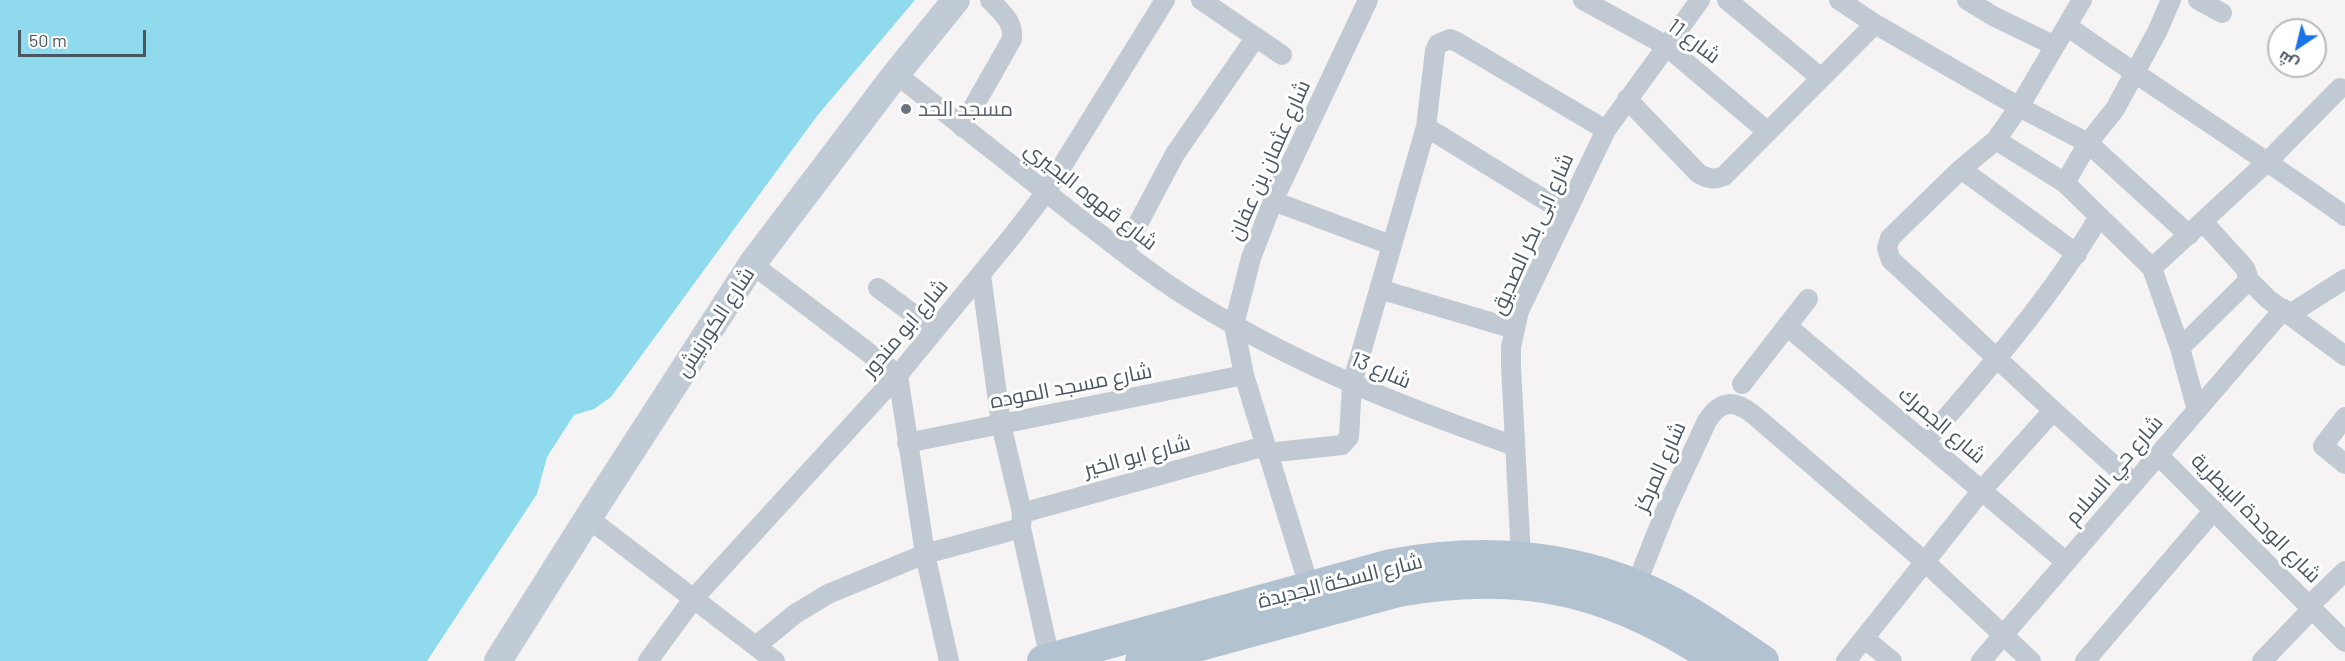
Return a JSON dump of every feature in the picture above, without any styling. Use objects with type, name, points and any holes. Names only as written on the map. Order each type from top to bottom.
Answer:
[{"type":"main road","name":"شارع الكورنيش","points":[[498,661],[752,264],[896,74],[956,0]]},
{"type":"main road","name":"شارع السكة الجديدة","points":[[1046,660],[1309,586],[1416,560],[1466,555],[1521,557],[1560,562],[1636,585],[1671,602],[1763,661]]},
{"type":"main road","name":"شارع السكة الجديدة","points":[[1141,661],[1398,591],[1452,583],[1480,582],[1535,585],[1601,600],[1663,626],[1718,661]]},
{"type":"street","points":[[962,127],[1012,39],[1013,29],[990,0]]},
{"type":"street","name":"شارع ابو مندور","points":[[648,661],[694,598],[898,375],[1046,192],[1165,0]]},
{"type":"street","points":[[1201,0],[1282,55]]},
{"type":"street","name":"شارع عثمان بن عفان","points":[[1309,586],[1244,375],[1234,325],[1251,258],[1273,201],[1368,0]]},
{"type":"street","name":"شارع 11","points":[[1583,0],[1665,45],[1768,132]]},
{"type":"street","name":"شارع ابى بكر الصديق","points":[[1521,557],[1511,366],[1514,329],[1526,295],[1606,130],[1665,45],[1700,0]]},
{"type":"street","points":[[1727,0],[1821,78]]},
{"type":"street","points":[[1839,0],[1875,24],[2019,107],[2088,143],[2245,268],[2249,279],[2268,299],[2345,356]]},
{"type":"street","points":[[1967,0],[1993,16],[2055,46]]},
{"type":"street","points":[[2082,0],[2019,107],[1996,140],[1961,169],[1890,238],[1887,249],[1891,260],[1998,357],[2052,412],[2134,483]]},
{"type":"street","points":[[2065,183],[2088,143],[2115,110],[2157,32],[2171,0]]},
{"type":"street","points":[[2198,0],[2222,13]]},
{"type":"street","points":[[1627,99],[1698,173],[1710,179],[1724,176],[1875,24]]},
{"type":"street","points":[[2067,26],[2133,73],[2268,161],[2345,216]]},
{"type":"street","points":[[1123,252],[1175,154],[1256,36]]},
{"type":"street","points":[[1352,384],[1425,127],[1435,51],[1438,44],[1450,39],[1457,42],[1606,130]]},
{"type":"street","name":"شارع قهوه البحيري","points":[[896,74],[1123,252],[1159,278],[1234,325]]},
{"type":"street","points":[[2152,268],[2268,161],[2340,88]]},
{"type":"street","points":[[1425,127],[1566,213]]},
{"type":"street","points":[[1996,140],[2065,183],[2152,268],[2180,348],[2197,410]]},
{"type":"street","points":[[1961,169],[2077,254]]},
{"type":"street","points":[[1273,201],[1391,245]]},
{"type":"street","points":[[1925,442],[1998,357],[2077,254],[2099,217]]},
{"type":"street","points":[[752,264],[898,375],[925,554],[949,661]]},
{"type":"street","points":[[981,275],[1001,424],[1022,521],[1046,660]]},
{"type":"street","points":[[2180,348],[2249,279]]},
{"type":"street","name":"شارع حي السلام","points":[[1981,661],[2197,410],[2287,312],[2345,279]]},
{"type":"street","points":[[878,288],[935,330]]},
{"type":"street","points":[[1379,289],[1514,329]]},
{"type":"street","points":[[1742,384],[1808,299]]},
{"type":"street","name":"شارع 13","points":[[1234,325],[1352,384],[1432,417],[1515,446]]},
{"type":"street","name":"شارع الجمرك","points":[[1787,326],[2066,562]]},
{"type":"street","name":"شارع مسجد الموده","points":[[907,443],[1244,375]]},
{"type":"street","name":"شارع ابو الخير","points":[[756,646],[795,614],[828,594],[925,554],[1022,521],[1266,450],[1342,445],[1349,437],[1352,384]]},
{"type":"street","name":"شارع المركز","points":[[1636,585],[1667,507],[1713,411],[1723,405],[1734,403],[1754,415],[1924,561]]},
{"type":"street","points":[[1846,661],[1982,490],[2052,412]]},
{"type":"street","points":[[2345,417],[2323,446],[2345,464]]},
{"type":"street","name":"شارع الوحدة البيطرية","points":[[2158,455],[2312,606],[2345,642]]},
{"type":"street","points":[[2085,661],[2214,510]]},
{"type":"street","points":[[588,518],[775,661]]},
{"type":"street","points":[[1924,561],[2031,661]]},
{"type":"street","points":[[2262,661],[2345,571]]},
{"type":"street","points":[[1865,639],[1892,661]]},
{"type":"water","points":[[0,0],[915,0],[817,116],[611,397],[594,409],[574,415],[547,457],[537,494],[427,661],[0,661]]},
{"type":"place","name":"مسجد الحد","points":[[906,109]]}]
